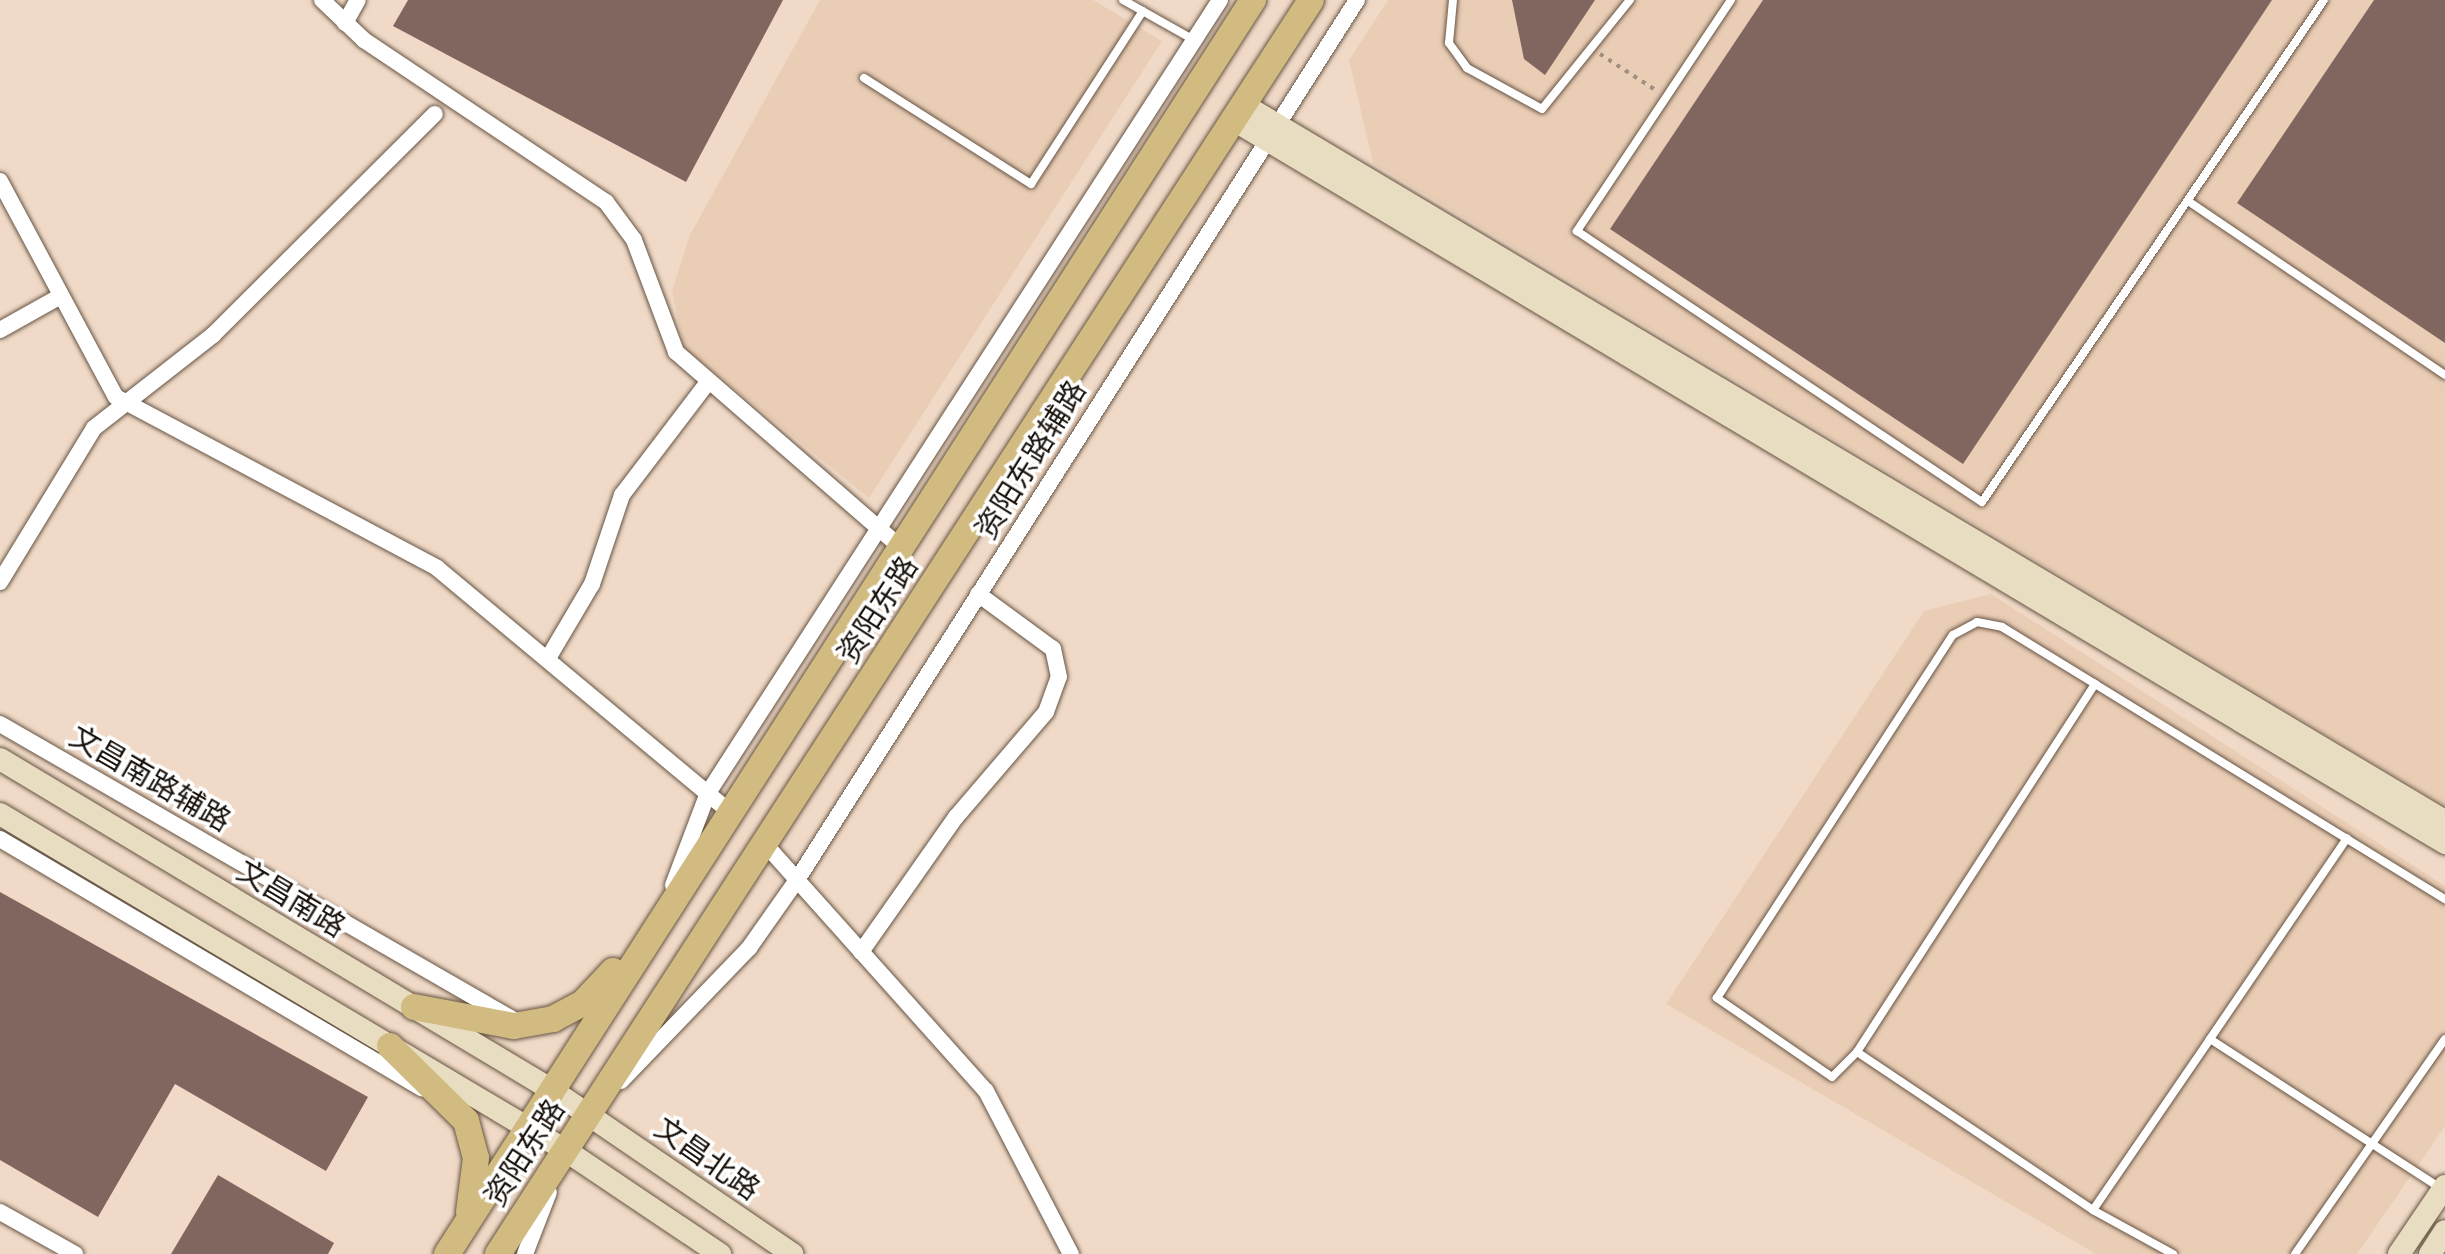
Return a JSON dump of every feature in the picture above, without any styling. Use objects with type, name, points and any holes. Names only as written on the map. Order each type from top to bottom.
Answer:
[{"type":"main road","name":"资阳东路","points":[[447,1254],[899,546],[1253,0]]},
{"type":"main road","name":"资阳东路","points":[[498,1254],[1311,0]]},
{"type":"main road","points":[[414,1007],[467,1022],[522,1025],[583,1003],[659,921]]},
{"type":"main road","points":[[390,1046],[458,1111],[476,1158],[468,1222]]},
{"type":"street","points":[[322,0],[345,23],[606,202],[634,240],[676,352],[899,546]]},
{"type":"street","points":[[345,23],[358,0]]},
{"type":"street","points":[[659,921],[708,793],[875,526],[1220,0]]},
{"type":"street","name":"资阳东路辅路","points":[[589,1114],[749,948],[797,880],[1357,0]]},
{"type":"street","points":[[1194,40],[1217,55]]},
{"type":"street","points":[[1237,111],[2445,843]]},
{"type":"street","points":[[0,582],[94,428],[122,402],[213,335],[435,114]]},
{"type":"street","points":[[1272,132],[2445,821]]},
{"type":"street","points":[[0,181],[59,297],[122,402],[437,568],[550,655],[729,811]]},
{"type":"street","points":[[0,330],[59,297]]},
{"type":"street","points":[[550,655],[592,584],[622,495],[708,382]]},
{"type":"street","points":[[861,952],[956,817],[1046,712],[1059,677],[1053,649],[978,594]]},
{"type":"street","name":"文昌南路辅路","points":[[0,724],[522,1025]]},
{"type":"street","name":"文昌南路","points":[[0,759],[552,1090]]},
{"type":"street","points":[[0,814],[565,1150],[637,1195],[720,1254]]},
{"type":"street","points":[[0,839],[458,1111]]},
{"type":"street","points":[[765,844],[1009,1123],[1071,1254]]},
{"type":"street","name":"文昌北路","points":[[552,1090],[792,1254]]},
{"type":"street","points":[[525,1254],[565,1150]]},
{"type":"street","points":[[2399,1254],[2444,1188]]},
{"type":"street","points":[[0,1212],[75,1254]]},
{"type":"street","points":[[440,1254],[468,1222]]},
{"type":"street","points":[[2430,1254],[2445,1231]]},
{"type":"lane","points":[[1123,0],[1194,40]]},
{"type":"lane","points":[[1453,0],[1449,43],[1467,68],[1523,104],[1542,109],[1557,97],[1630,0]]},
{"type":"lane","points":[[1731,0],[1577,231],[1982,502],[2324,0]]},
{"type":"lane","points":[[864,78],[1031,184],[1143,11]]},
{"type":"lane","points":[[2188,201],[2445,375]]},
{"type":"lane","points":[[2095,684],[1857,1052],[1832,1077],[1717,998],[1953,635],[1977,622],[2002,627],[2347,838],[2445,899]]},
{"type":"lane","points":[[2093,1210],[2347,838]]},
{"type":"lane","points":[[2210,1039],[2444,1188]]},
{"type":"lane","points":[[2295,1254],[2374,1145],[2445,1039]]},
{"type":"lane","points":[[1857,1052],[2093,1210],[2173,1254]]},
{"type":"path","points":[[1592,48],[1666,97]]},
{"type":"shaded area","points":[[820,0],[1093,0],[1162,41],[869,498],[684,348],[672,291],[690,235]]},
{"type":"shaded area","points":[[1388,0],[2445,0],[2445,806],[1373,163],[1349,60]]},
{"type":"shaded area","points":[[1991,594],[2445,886],[2445,1126],[2357,1254],[2096,1254],[1666,1004],[1924,611]]},
{"type":"building","points":[[408,0],[783,0],[686,182],[393,26]]},
{"type":"building","points":[[1512,0],[1595,0],[1545,75],[1524,59]]},
{"type":"building","points":[[1763,0],[2272,0],[1963,464],[1610,229]]},
{"type":"building","points":[[2374,0],[2445,0],[2445,343],[2237,203]]},
{"type":"building","points":[[0,892],[368,1097],[326,1171],[175,1084],[98,1217],[0,1160]]},
{"type":"building","points":[[218,1175],[334,1243],[328,1254],[171,1254]]}]
